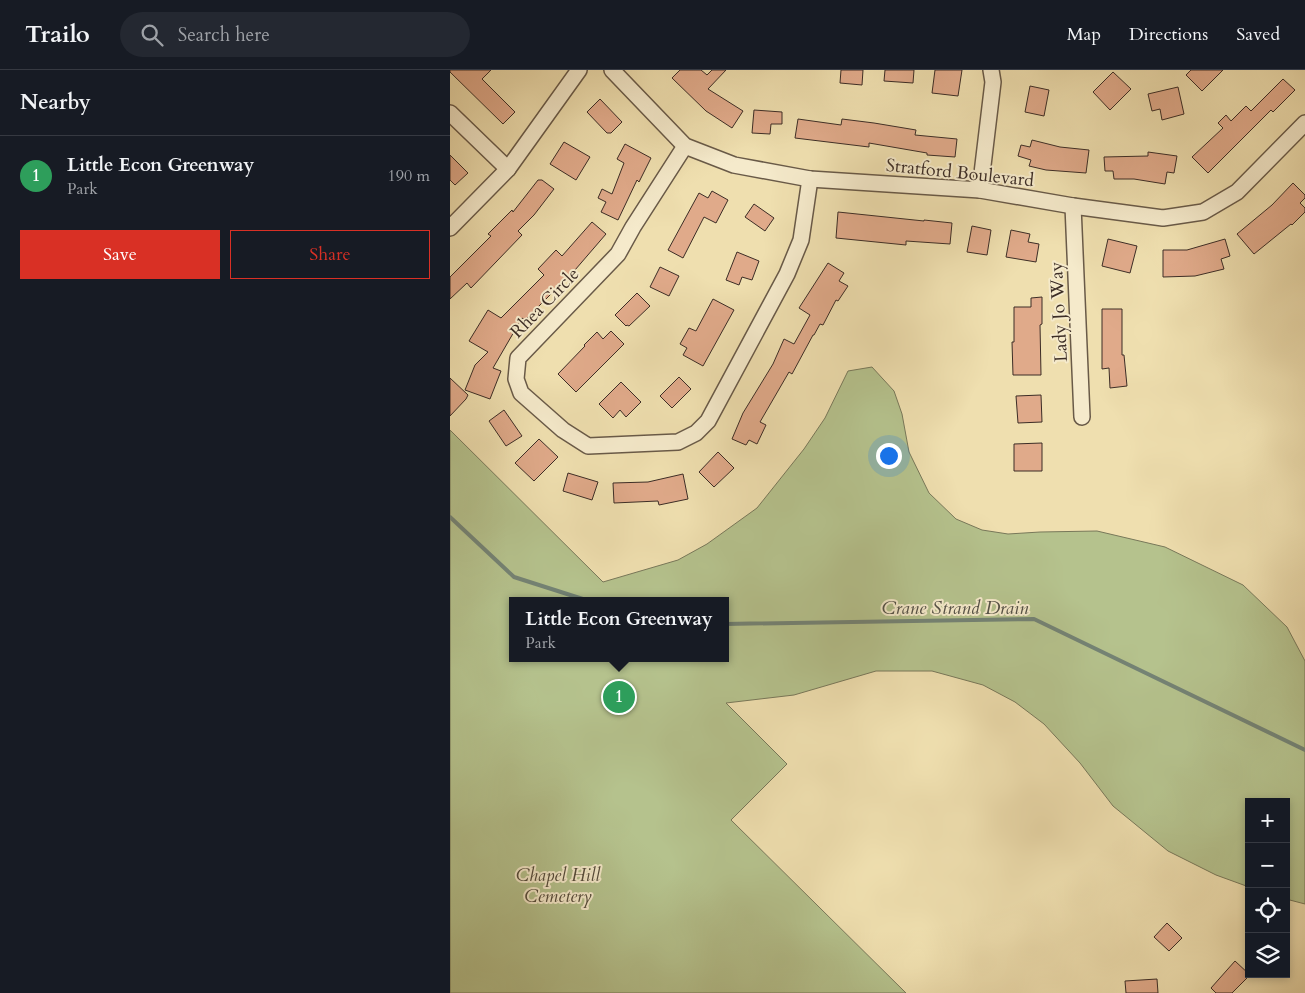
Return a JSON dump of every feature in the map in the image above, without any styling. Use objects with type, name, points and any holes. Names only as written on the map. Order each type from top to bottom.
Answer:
[{"type":"street","points":[[450,228],[508,169],[579,70]]},
{"type":"street","name":"Stratford Boulevard","points":[[612,70],[685,146],[734,165],[810,179],[980,190],[1072,206],[1163,218],[1203,212],[1237,192],[1305,123]]},
{"type":"street","points":[[980,190],[993,82],[991,70]]},
{"type":"street","points":[[450,113],[508,169]]},
{"type":"street","name":"Rhea Circle","points":[[685,146],[618,254],[518,358],[516,379],[521,393],[563,430],[588,446],[678,442],[696,433],[708,421],[787,274],[801,240],[810,179]]},
{"type":"street","name":"Lady Jo Way","points":[[1072,206],[1082,417]]},
{"type":"green space","name":"Chapel Hill Cemetery","points":[[872,367],[894,391],[902,414],[909,452],[929,493],[956,519],[982,530],[1008,534],[1097,531],[1165,547],[1243,585],[1287,627],[1305,661],[1305,904],[1290,900],[1290,798],[1245,798],[1245,886],[1216,875],[1168,851],[1113,806],[1080,763],[1044,724],[1015,702],[983,685],[932,671],[876,671],[794,695],[726,703],[787,764],[731,820],[906,993],[450,993],[450,430],[603,582],[678,560],[707,544],[757,508],[804,449],[825,418],[848,371]]},
{"type":"building","points":[[450,70],[491,70],[482,79],[515,112],[503,124]]},
{"type":"building","points":[[680,70],[701,70],[707,75],[712,70],[726,70],[708,89],[743,111],[732,128],[706,111],[672,78]]},
{"type":"building","points":[[841,70],[863,70],[862,85],[840,83]]},
{"type":"building","points":[[885,70],[914,70],[913,83],[884,81]]},
{"type":"building","points":[[935,70],[962,70],[958,96],[932,93]]},
{"type":"building","points":[[1191,70],[1223,70],[1202,91],[1186,75]]},
{"type":"building","points":[[1113,72],[1131,89],[1110,110],[1093,92]]},
{"type":"building","points":[[1283,79],[1295,90],[1273,112],[1271,110],[1208,173],[1192,157],[1223,128],[1218,123],[1226,115],[1231,121],[1246,106],[1251,111]]},
{"type":"building","points":[[1030,86],[1049,90],[1044,116],[1025,112]]},
{"type":"building","points":[[1178,87],[1184,114],[1162,120],[1160,109],[1152,111],[1148,94]]},
{"type":"building","points":[[600,99],[622,122],[611,133],[607,133],[587,112]]},
{"type":"building","points":[[754,110],[782,112],[782,124],[771,124],[770,134],[752,133]]},
{"type":"building","points":[[798,119],[841,125],[842,119],[874,123],[916,130],[915,135],[957,139],[955,157],[927,155],[927,153],[869,143],[869,147],[795,138]]},
{"type":"building","points":[[1032,140],[1060,147],[1089,150],[1086,173],[1046,170],[1029,166],[1031,160],[1018,156],[1021,145],[1030,147]]},
{"type":"building","points":[[564,142],[590,157],[576,180],[550,164]]},
{"type":"building","points":[[625,144],[651,158],[639,182],[637,180],[618,220],[601,212],[606,202],[598,198],[602,189],[612,194],[624,163],[617,159]]},
{"type":"building","points":[[1148,152],[1177,156],[1174,173],[1167,172],[1165,184],[1134,179],[1114,179],[1113,171],[1105,171],[1104,157],[1148,156]]},
{"type":"building","points":[[450,155],[468,173],[455,185],[450,180]]},
{"type":"building","points":[[538,180],[542,180],[554,189],[534,215],[518,231],[522,235],[471,288],[467,283],[450,299],[450,277],[491,236],[488,234],[512,210],[513,212]]},
{"type":"building","points":[[1293,183],[1305,195],[1305,198],[1300,203],[1305,208],[1305,212],[1292,225],[1254,254],[1237,234],[1272,205]]},
{"type":"building","points":[[712,191],[728,200],[716,223],[704,217],[683,258],[668,250],[699,193],[708,198]]},
{"type":"building","points":[[754,204],[774,218],[765,231],[745,217]]},
{"type":"building","points":[[838,212],[952,223],[950,244],[906,241],[906,245],[836,238]]},
{"type":"building","points":[[592,222],[606,234],[575,270],[525,320],[522,318],[493,368],[501,371],[490,399],[465,390],[475,365],[488,352],[469,341],[488,310],[501,318],[544,275],[538,269],[556,250],[562,256]]},
{"type":"building","points":[[972,226],[991,230],[987,255],[967,252]]},
{"type":"building","points":[[1011,230],[1030,234],[1028,242],[1039,244],[1036,262],[1006,257]]},
{"type":"building","points":[[1108,239],[1137,246],[1130,273],[1102,266]]},
{"type":"building","points":[[1225,239],[1230,256],[1221,259],[1224,269],[1195,276],[1163,277],[1163,250],[1187,250]]},
{"type":"building","points":[[737,252],[759,261],[752,280],[742,277],[739,285],[726,280]]},
{"type":"building","points":[[828,263],[844,273],[839,281],[848,286],[838,301],[836,300],[823,325],[820,324],[792,374],[789,372],[760,422],[766,425],[757,444],[749,440],[746,445],[732,439],[743,413],[773,364],[784,339],[794,344],[810,315],[799,308]]},
{"type":"building","points":[[660,267],[679,276],[669,296],[650,287]]},
{"type":"building","points":[[637,293],[650,306],[629,326],[626,326],[615,315]]},
{"type":"building","points":[[1042,297],[1042,324],[1040,325],[1041,375],[1013,375],[1014,307],[1031,307],[1031,298]]},
{"type":"building","points":[[713,299],[734,310],[703,366],[683,355],[687,348],[680,344],[689,328],[696,331]]},
{"type":"building","points":[[1102,309],[1122,309],[1122,355],[1124,355],[1127,386],[1110,388],[1109,368],[1102,369]]},
{"type":"building","points":[[611,331],[624,344],[576,392],[558,374],[597,332],[603,339]]},
{"type":"building","points":[[679,377],[691,389],[672,408],[660,396]]},
{"type":"building","points":[[450,378],[468,395],[450,416]]},
{"type":"building","points":[[621,382],[641,402],[626,417],[620,410],[613,418],[599,404]]},
{"type":"building","points":[[1041,395],[1042,422],[1018,423],[1016,396]]},
{"type":"building","points":[[504,410],[522,436],[506,446],[489,421]]},
{"type":"building","points":[[539,439],[558,457],[534,481],[515,463]]},
{"type":"building","points":[[1042,443],[1042,471],[1014,471],[1014,444]]},
{"type":"building","points":[[718,452],[734,468],[714,487],[699,472]]},
{"type":"building","points":[[568,473],[598,482],[592,500],[563,491]]},
{"type":"building","points":[[683,474],[688,499],[659,505],[658,501],[614,503],[613,483],[648,482]]},
{"type":"building","points":[[1167,923],[1182,938],[1169,951],[1154,937]]},
{"type":"building","points":[[1235,961],[1245,970],[1245,978],[1247,978],[1232,993],[1216,993],[1211,988]]},
{"type":"building","points":[[1157,979],[1158,993],[1126,993],[1125,981]]},
{"type":"waterway","name":"Crane Strand Drain","points":[[450,517],[514,577],[576,597]]},
{"type":"waterway","name":"Crane Strand Drain","points":[[729,624],[1034,619],[1305,750]]},
{"type":"place","name":"Little Econ Greenway","points":[[619,697]]}]
